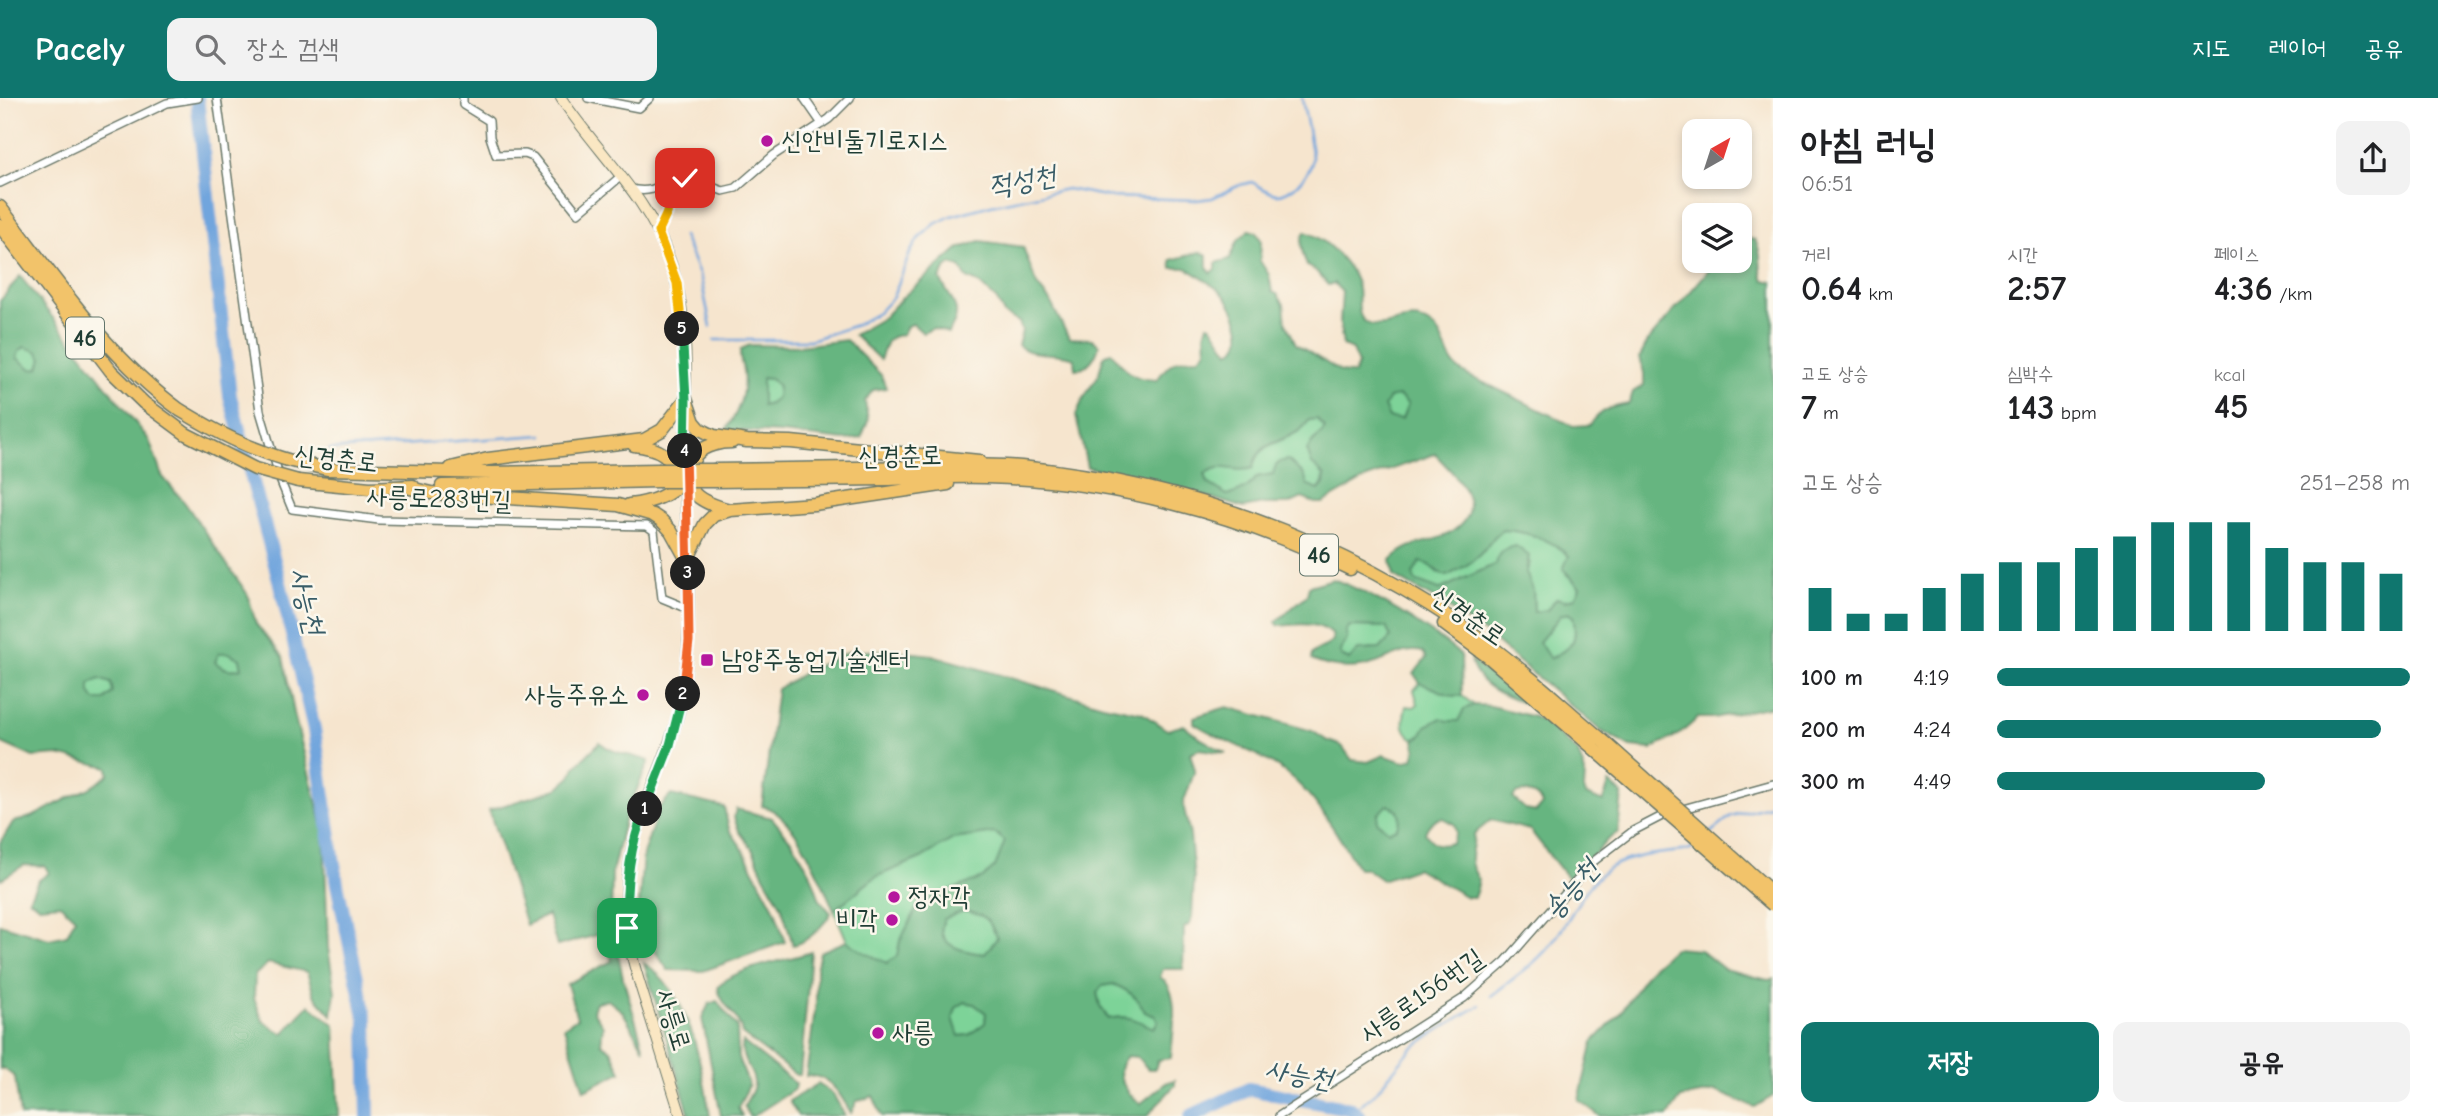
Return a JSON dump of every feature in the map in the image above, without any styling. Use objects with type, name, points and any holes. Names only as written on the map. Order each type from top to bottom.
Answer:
[{"type":"highway","name":"신경춘로","points":[[0,207],[99,335],[146,383],[180,410],[215,431],[251,449],[290,461],[327,469],[492,473],[986,477],[1060,483],[1128,493],[1197,510],[1284,539],[1387,589],[1441,622],[1492,659],[1603,748],[1773,894]]},
{"type":"highway","name":"신경춘로","points":[[0,226],[111,370],[144,403],[186,434],[256,469],[299,481],[370,488],[658,476]]},
{"type":"highway","points":[[686,399],[694,422],[700,429],[714,436],[747,441]]},
{"type":"highway","points":[[434,471],[488,459],[622,444],[655,436],[686,399]]},
{"type":"highway","points":[[406,486],[431,493],[618,505],[645,503],[657,499],[685,480],[697,455],[703,450],[720,443],[747,441],[791,442],[962,458],[1017,466]]},
{"type":"highway","points":[[622,444],[652,448],[663,453],[671,459],[694,493],[705,501],[730,510]]},
{"type":"highway","name":"신경춘로","points":[[714,476],[1017,466],[1093,476],[1157,489],[1238,512],[1322,546],[1393,583],[1483,640],[1773,905]]},
{"type":"highway","points":[[687,560],[705,524],[714,515],[730,510],[814,504],[986,477]]},
{"type":"highway","points":[[618,505],[653,515],[662,521],[671,531],[687,560]]},
{"type":"street","points":[[1,181],[167,101],[198,98]]},
{"type":"street","name":"사릉로283번길","points":[[217,98],[260,411],[292,509],[379,520],[647,526],[654,531],[662,598],[689,609]]},
{"type":"street","points":[[463,98],[463,105],[489,121],[489,137],[496,155],[533,156],[578,213],[620,177]]},
{"type":"street","name":"사릉로","points":[[561,98],[645,208],[669,258],[680,295],[686,399],[688,651],[681,705],[665,760],[636,831],[627,877],[626,910],[639,982],[681,1116]]},
{"type":"street","points":[[588,98],[639,108],[650,98]]},
{"type":"street","points":[[804,98],[822,124]]},
{"type":"street","points":[[629,188],[638,191],[652,190],[673,177],[693,180],[716,190],[729,191],[774,155],[822,124],[850,98]]},
{"type":"street","points":[[658,232],[666,216],[673,177]]},
{"type":"street","name":"사릉로156번길","points":[[1282,1114],[1447,1009],[1483,983],[1515,953],[1586,870],[1622,838],[1667,814],[1773,784]]},
{"type":"green space","points":[[1249,230],[1256,232],[1261,240],[1260,261],[1269,275],[1272,292],[1277,294],[1284,304],[1286,323],[1296,344],[1341,372],[1354,374],[1358,364],[1352,350],[1343,346],[1340,324],[1342,292],[1334,283],[1328,285],[1317,272],[1307,266],[1303,253],[1305,232],[1313,235],[1338,254],[1351,272],[1358,289],[1359,312],[1367,323],[1380,325],[1413,319],[1429,324],[1435,328],[1453,363],[1461,371],[1573,426],[1590,425],[1598,415],[1607,410],[1629,404],[1633,392],[1644,385],[1640,357],[1648,341],[1706,273],[1752,273],[1752,239],[1755,240],[1764,280],[1773,282],[1773,706],[1713,718],[1698,718],[1681,733],[1652,749],[1630,747],[1601,731],[1485,633],[1394,576],[1391,560],[1399,553],[1450,533],[1462,523],[1468,513],[1466,492],[1435,454],[1367,478],[1323,503],[1302,498],[1289,504],[1263,504],[1243,508],[1193,492],[1087,467],[1076,415],[1098,376],[1104,356],[1111,352],[1130,373],[1157,380],[1174,362],[1199,358],[1206,350],[1205,334],[1208,324],[1229,352],[1236,348],[1240,341],[1240,332],[1235,313],[1225,296],[1188,269],[1172,268],[1171,260],[1200,252],[1207,255],[1207,267],[1211,273],[1216,269],[1216,263],[1230,259],[1238,240]],"holes":[[[1399,396],[1408,404],[1402,419],[1389,418],[1384,406],[1389,398]],[[1317,419],[1325,428],[1307,450],[1312,464],[1325,476],[1324,484],[1319,490],[1308,486],[1304,475],[1288,460],[1278,464],[1273,474],[1257,477],[1236,493],[1227,495],[1208,483],[1205,474],[1212,470],[1253,468],[1262,450],[1303,428],[1309,420]],[[1503,530],[1529,534],[1563,550],[1569,556],[1563,569],[1580,587],[1575,598],[1565,601],[1557,598],[1547,610],[1534,612],[1533,590],[1526,573],[1529,556],[1516,546],[1503,552],[1496,564],[1439,590],[1415,581],[1413,574],[1420,562],[1447,576],[1476,558]],[[1567,613],[1573,616],[1574,638],[1569,647],[1550,659],[1539,642],[1561,615]]]},
{"type":"green space","points":[[980,241],[1023,247],[1037,285],[1050,301],[1069,338],[1092,339],[1099,345],[1088,365],[1075,369],[1074,358],[1030,352],[1018,345],[1022,331],[1019,322],[1004,314],[997,300],[980,284],[967,278],[960,267],[951,264],[940,279],[956,311],[948,333],[933,328],[923,333],[913,324],[907,326],[903,334],[887,341],[880,360],[854,335],[884,317],[958,249]]},
{"type":"green space","points":[[20,276],[149,440],[162,476],[185,503],[248,595],[256,624],[283,657],[295,718],[324,832],[328,948],[335,992],[332,1015],[314,995],[307,972],[268,963],[255,975],[254,998],[263,1021],[283,1034],[309,1005],[335,1025],[339,1116],[20,1116],[15,1077],[3,1068],[0,1069],[0,924],[49,939],[67,935],[75,918],[60,904],[39,906],[29,899],[38,881],[49,873],[45,866],[24,865],[0,880],[0,843],[13,822],[40,813],[93,786],[109,774],[108,767],[58,755],[33,757],[0,742],[0,301]],"holes":[[[24,347],[37,351],[42,358],[39,368],[31,369],[17,358]],[[219,653],[229,653],[240,659],[242,668],[228,669],[215,662]],[[99,679],[111,683],[113,692],[105,700],[95,700],[90,693],[90,684]]]},
{"type":"green space","points":[[846,340],[881,375],[886,388],[873,390],[865,401],[868,421],[861,438],[844,440],[726,430],[742,394],[744,379],[741,349],[750,345],[800,346]],"holes":[[[762,378],[771,379],[778,386],[777,397],[770,404],[762,406]]]},
{"type":"green space","points":[[25,347],[37,350],[42,358],[39,368],[31,369],[17,358],[19,351]]},
{"type":"green space","points":[[761,378],[771,379],[778,386],[777,397],[770,404],[761,406]]},
{"type":"green space","points":[[1396,396],[1407,403],[1408,408],[1401,419],[1396,420],[1385,413],[1384,408],[1391,397]]},
{"type":"green space","points":[[1317,419],[1325,428],[1311,443],[1324,473],[1322,485],[1318,490],[1308,486],[1304,475],[1288,460],[1273,474],[1257,477],[1236,493],[1227,495],[1208,483],[1205,474],[1210,471],[1254,459],[1260,452],[1297,432],[1309,420]]},
{"type":"green space","points":[[1503,530],[1538,537],[1563,550],[1569,556],[1566,574],[1580,587],[1575,598],[1553,602],[1547,610],[1534,612],[1533,590],[1526,573],[1530,563],[1516,546],[1503,552],[1496,564],[1439,590],[1414,581],[1413,574],[1420,562],[1427,563],[1438,573],[1484,551],[1497,532]]},
{"type":"green space","points":[[1333,579],[1383,602],[1432,633],[1461,655],[1462,696],[1420,683],[1414,674],[1426,658],[1423,652],[1405,652],[1376,663],[1352,667],[1335,667],[1311,660],[1312,654],[1333,640],[1332,634],[1314,625],[1279,626],[1276,622],[1307,595],[1309,586]],"holes":[[[1350,626],[1386,627],[1391,637],[1380,649],[1358,650],[1349,660],[1341,656],[1340,651],[1347,639],[1346,630]]]},
{"type":"green space","points":[[1567,613],[1573,616],[1574,638],[1568,647],[1549,659],[1539,642],[1560,615]]},
{"type":"green space","points":[[1350,626],[1386,627],[1391,637],[1380,649],[1370,649],[1350,660],[1341,656],[1340,651],[1346,639],[1346,630]]},
{"type":"green space","points":[[887,650],[932,655],[1103,705],[1142,713],[1167,730],[1184,725],[1226,753],[1199,749],[1190,753],[1195,770],[1183,804],[1190,835],[1194,878],[1192,917],[1190,924],[1184,928],[1183,969],[1163,969],[1160,977],[1171,992],[1173,1003],[1171,1058],[1158,1060],[1155,1069],[1148,1069],[1137,1057],[1127,1056],[1120,1069],[1122,1082],[1140,1104],[1166,1083],[1175,1080],[1175,1085],[1147,1116],[882,1116],[873,1096],[857,1101],[851,1113],[828,1082],[814,1076],[806,1076],[820,952],[847,941],[887,963],[897,956],[900,941],[920,902],[983,878],[995,867],[1005,841],[995,833],[953,839],[921,858],[875,877],[834,910],[806,849],[796,834],[774,811],[762,806],[777,689],[848,652]],"holes":[[[963,911],[985,918],[991,926],[997,938],[985,954],[952,946],[943,936],[941,928],[944,919]],[[1113,984],[1132,995],[1145,1012],[1155,1016],[1158,1021],[1154,1028],[1127,1018],[1108,1019],[1100,1006],[1097,993],[1102,986]],[[965,1002],[974,1004],[986,1013],[985,1023],[969,1035],[959,1036],[953,1018],[956,1008]]]},
{"type":"green space","points":[[219,653],[229,653],[240,659],[242,668],[228,669],[218,665],[215,662]]},
{"type":"green space","points":[[1471,660],[1526,704],[1492,689],[1479,677]]},
{"type":"green space","points":[[99,679],[111,683],[113,692],[105,700],[95,700],[90,693],[90,684]]},
{"type":"green space","points":[[1420,683],[1436,687],[1453,696],[1462,696],[1474,705],[1464,709],[1459,721],[1448,721],[1414,739],[1406,732],[1404,720],[1406,706],[1414,707],[1418,704],[1414,690]]},
{"type":"green space","points":[[1474,705],[1491,706],[1534,717],[1545,723],[1578,752],[1585,773],[1586,795],[1603,802],[1609,783],[1622,794],[1618,832],[1606,841],[1573,880],[1566,876],[1530,830],[1491,820],[1474,834],[1471,864],[1478,883],[1474,897],[1467,897],[1416,868],[1382,880],[1365,868],[1358,868],[1317,804],[1285,772],[1194,723],[1194,717],[1227,707],[1312,731],[1342,746],[1352,760],[1368,762],[1384,755],[1403,762],[1413,759],[1416,749],[1414,739],[1421,737],[1426,726],[1441,718],[1458,721],[1464,709]],"holes":[[[1524,792],[1535,796],[1541,802],[1542,805],[1536,812],[1526,810],[1513,798],[1517,793]],[[1388,805],[1398,810],[1400,818],[1397,828],[1389,831],[1377,822],[1378,814]],[[1443,818],[1454,824],[1456,832],[1452,843],[1437,844],[1425,833],[1431,822]]]},
{"type":"green space","points":[[600,742],[616,752],[649,761],[625,817],[612,873],[611,919],[623,978],[644,1049],[623,1012],[608,1000],[596,1002],[593,1011],[603,1026],[601,1043],[611,1050],[621,1072],[584,1090],[564,1027],[577,1018],[567,984],[612,961],[604,933],[557,946],[548,915],[526,925],[489,810],[557,789],[571,777],[575,767]]},
{"type":"green space","points":[[671,795],[724,807],[729,829],[775,910],[785,942],[703,971],[668,970],[647,939],[638,918],[643,854],[659,808]]},
{"type":"green space","points":[[1388,804],[1398,810],[1400,818],[1397,828],[1389,831],[1377,822],[1378,814]]},
{"type":"green space","points":[[736,809],[772,818],[792,842],[810,872],[820,900],[831,913],[820,928],[805,940],[793,945],[781,905],[753,850],[739,831],[734,817]]},
{"type":"green space","name":"사릉","points":[[995,833],[1006,841],[995,867],[983,878],[920,902],[900,941],[897,956],[887,963],[847,941],[834,910],[875,877],[921,858],[953,839]]},
{"type":"green space","points":[[963,911],[985,918],[991,926],[997,938],[985,954],[952,946],[943,936],[941,928],[944,919]]},
{"type":"green space","points":[[1674,948],[1700,950],[1724,969],[1773,979],[1773,1096],[1755,1107],[1715,1091],[1681,1098],[1668,1116],[1600,1116],[1579,1100],[1593,1042],[1620,1014],[1649,970]]},
{"type":"green space","points":[[811,952],[800,1075],[796,1075],[742,1034],[738,1021],[718,988],[724,981],[746,970]]},
{"type":"green space","points":[[644,963],[660,976],[673,992],[683,1011],[698,1053],[710,1116],[690,1116]]},
{"type":"green space","points":[[1113,984],[1132,995],[1145,1012],[1155,1016],[1158,1021],[1153,1029],[1126,1018],[1109,1019],[1100,1006],[1097,992],[1102,986]]},
{"type":"green space","points":[[717,1001],[737,1027],[738,1058],[749,1085],[738,1108],[742,1116],[721,1116],[702,1018],[709,1004]]},
{"type":"green space","points":[[965,1002],[974,1004],[986,1013],[985,1023],[969,1035],[958,1036],[953,1018],[955,1008]]},
{"type":"green space","points":[[743,1042],[796,1084],[795,1089],[753,1116],[749,1116],[744,1106],[754,1080],[743,1054]]},
{"type":"green space","points":[[818,1084],[833,1094],[845,1116],[798,1116],[789,1101]]},
{"type":"waterway","name":"사능천","points":[[197,98],[230,396],[281,587],[314,729],[337,884],[366,1021],[368,1116]]},
{"type":"waterway","name":"적성천","points":[[714,340],[810,340],[856,325],[878,313],[893,297],[918,239],[935,224],[951,216],[991,205],[1067,189],[1110,197],[1197,200],[1212,198],[1252,182],[1270,192],[1283,193],[1300,181],[1311,164],[1302,98]]},
{"type":"waterway","name":"적성천","points":[[683,236],[701,279],[711,327]]},
{"type":"waterway","points":[[329,450],[543,435]]},
{"type":"waterway","name":"송능천","points":[[1710,833],[1731,816],[1773,805]]},
{"type":"waterway","name":"송능천","points":[[1491,996],[1549,947],[1584,894],[1606,870],[1625,861],[1689,850],[1697,844]]},
{"type":"waterway","name":"송능천","points":[[1353,1111],[1376,1092],[1411,1049],[1480,1005]]},
{"type":"waterway","name":"사능천","points":[[1191,1116],[1249,1089],[1351,1109],[1359,1116]]},
{"type":"place","name":"신안비둘기로지스","points":[[767,141]]},
{"type":"place","name":"남양주농업기술센터","points":[[707,660]]},
{"type":"place","name":"사능주유소","points":[[643,695]]},
{"type":"place","name":"정자각","points":[[894,897]]},
{"type":"place","name":"비각","points":[[892,920]]},
{"type":"place","name":"사릉","points":[[878,1033]]},
{"type":"route","points":[[627,928],[627,877],[632,847],[676,727],[689,641],[686,399],[682,311],[674,271],[658,232],[666,216],[673,177],[685,178]]}]
